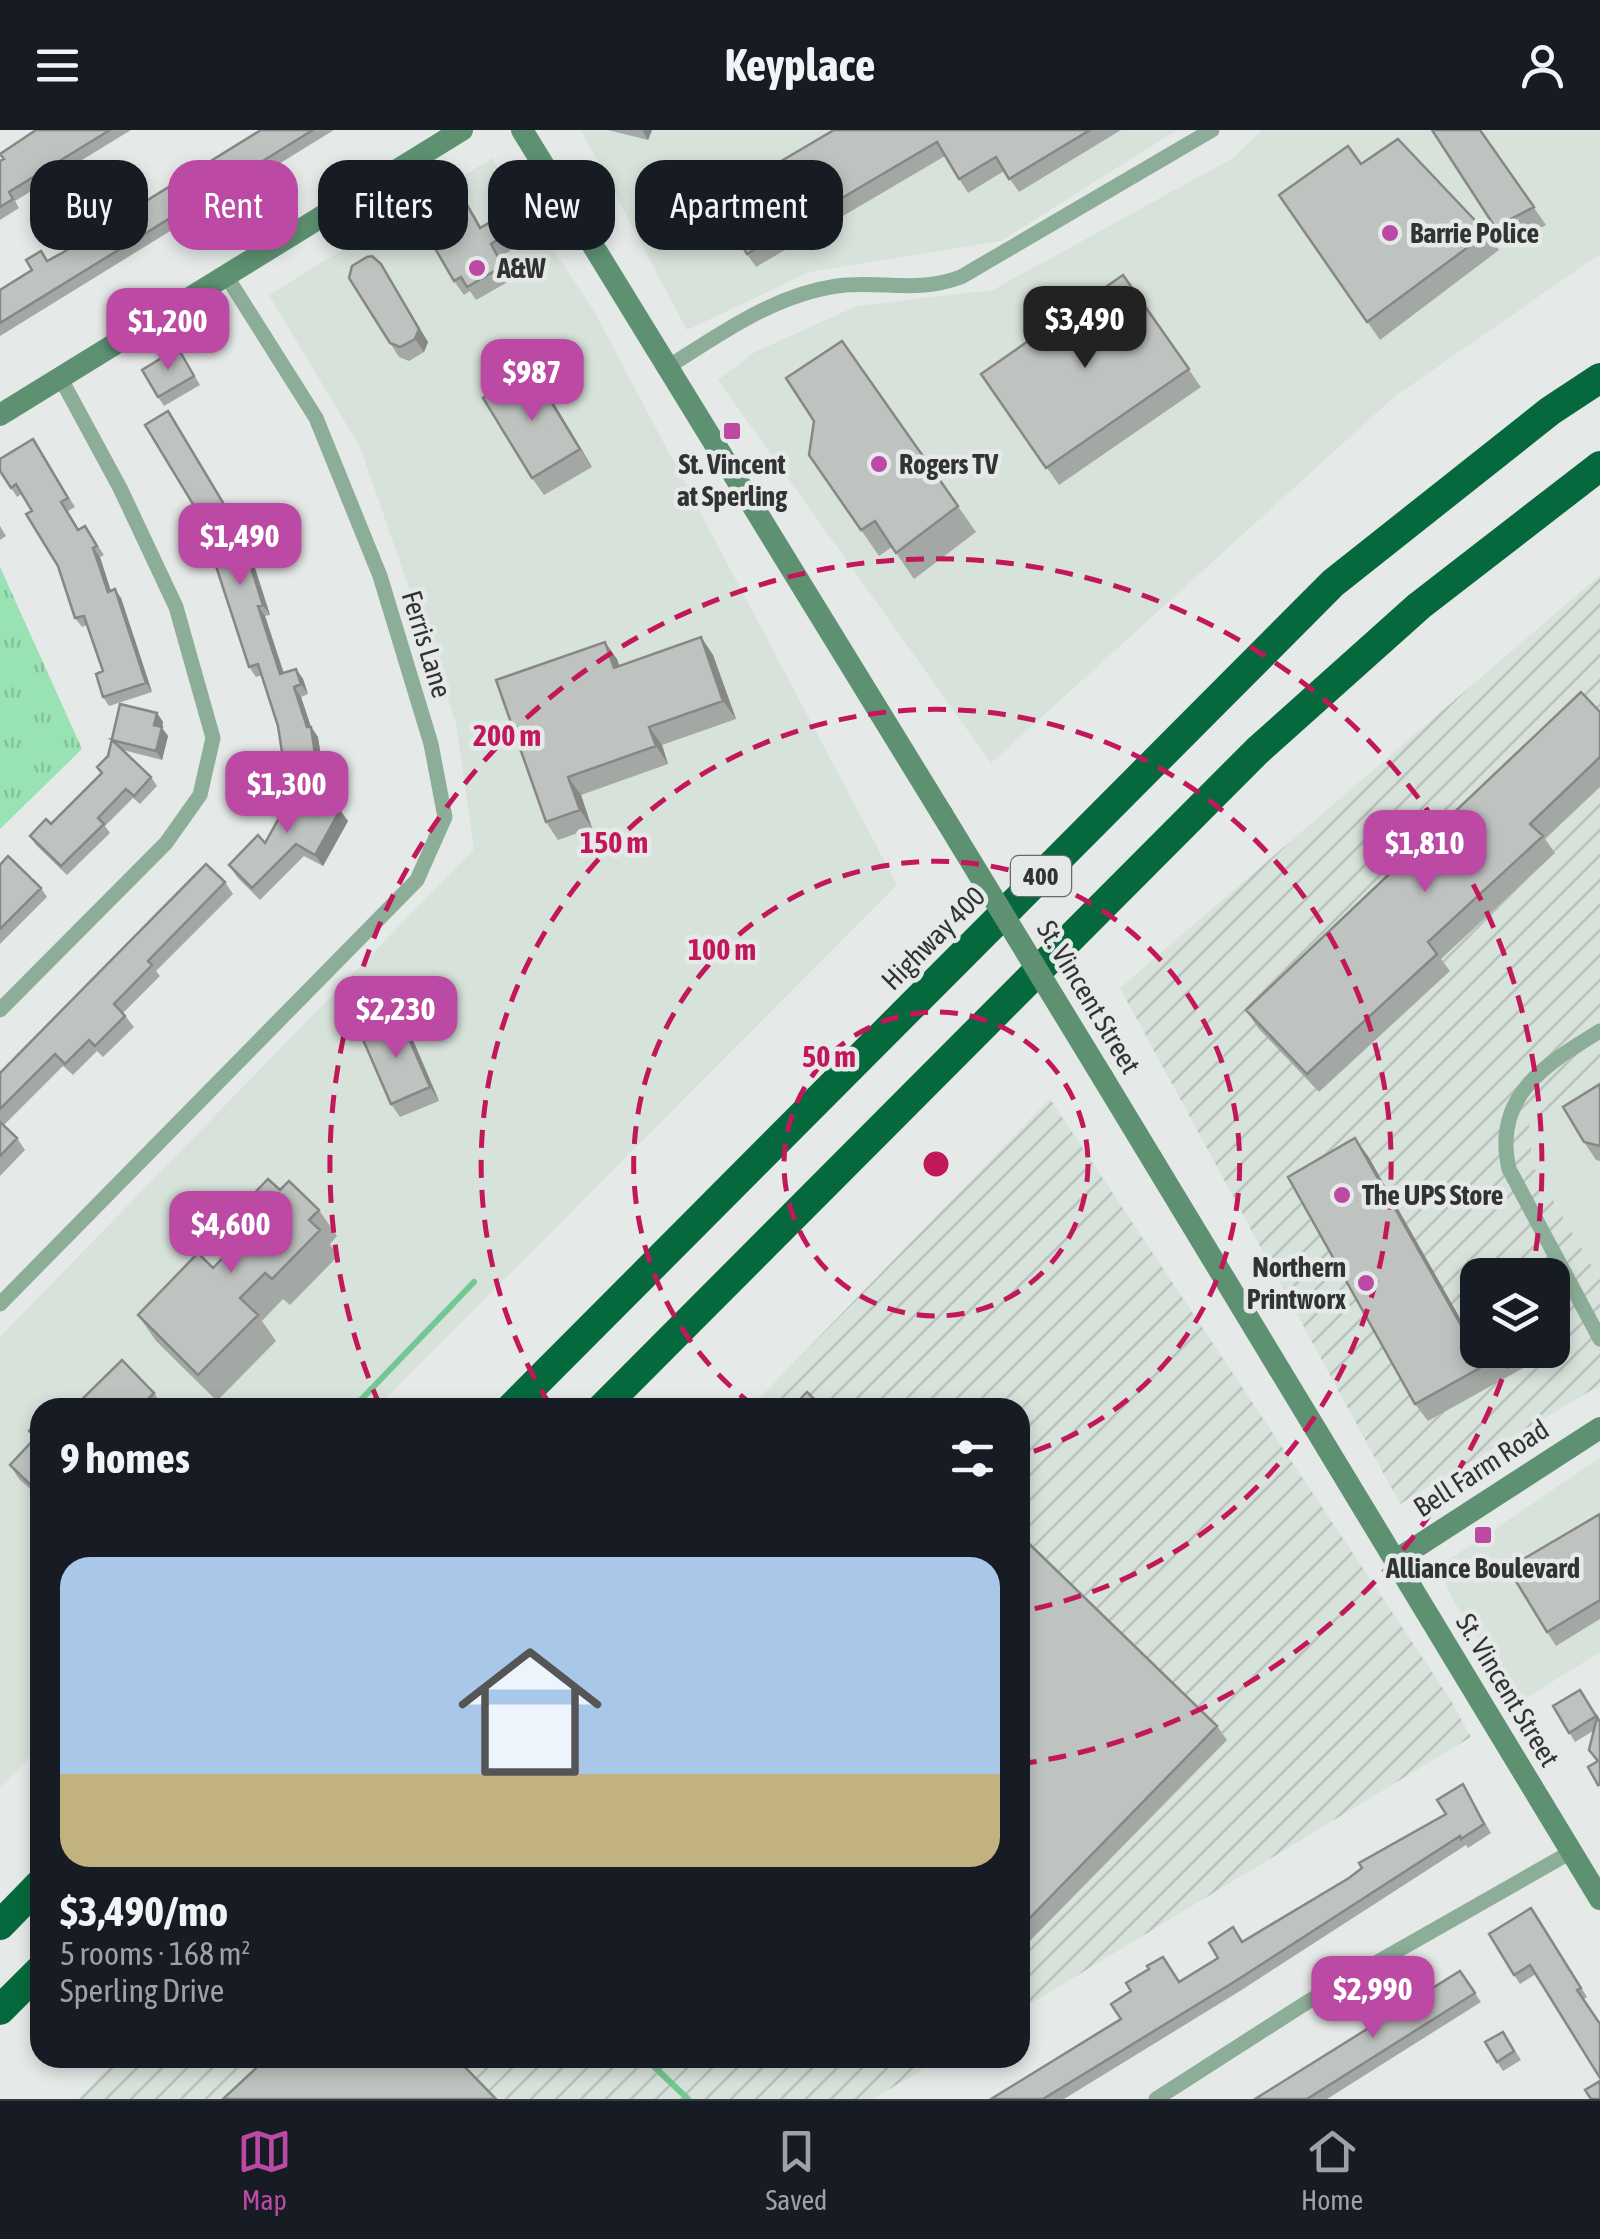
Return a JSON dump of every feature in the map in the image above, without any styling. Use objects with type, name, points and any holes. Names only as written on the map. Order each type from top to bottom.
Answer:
[{"type":"highway","name":"Highway 400","points":[[521,1398],[1333,583],[1550,411],[1600,378]]},
{"type":"highway","name":"400","points":[[612,1398],[1256,751],[1419,606],[1600,466]]},
{"type":"highway","points":[[0,1925],[30,1894]]},
{"type":"highway","points":[[0,2010],[30,1980]]},
{"type":"main road","points":[[0,415],[462,130]]},
{"type":"main road","name":"St. Vincent Street","points":[[522,130],[1600,1899]]},
{"type":"main road","name":"Bell Farm Road","points":[[1396,1560],[1600,1428]]},
{"type":"street","points":[[668,367],[736,324],[804,292],[840,286],[938,286],[961,277],[1212,130]]},
{"type":"street","name":"Ferris Lane","points":[[0,1304],[417,880],[446,817],[432,744],[380,576],[316,418],[227,277]]},
{"type":"street","points":[[0,1010],[166,843],[200,795],[214,738],[176,607],[120,488],[60,379]]},
{"type":"street","points":[[1600,1031],[1550,1062],[1530,1081],[1506,1123],[1504,1147],[1508,1169],[1600,1339]]},
{"type":"street","points":[[1156,2099],[1309,2002],[1571,1852]]},
{"type":"shaded area","points":[[581,130],[1177,130],[1001,241],[809,272],[687,330],[645,250],[843,250],[843,160],[635,160],[635,232],[615,194],[615,160],[597,160]]},
{"type":"shaded area","points":[[1262,130],[1600,130],[1600,254],[1394,397],[991,763],[718,380],[755,352],[857,306],[993,290],[1233,158]]},
{"type":"shaded area","points":[[488,160],[488,250],[553,250],[594,311],[897,885],[386,1398],[30,1398],[30,1757],[0,1787],[0,1337],[474,849],[456,723],[360,447],[269,295],[342,250],[468,250],[468,173]]},
{"type":"shaded area","points":[[1600,575],[1600,1075],[1529,1122],[1532,1164],[1600,1280],[1600,1385],[1400,1504],[1120,988]]},
{"type":"shaded area","points":[[1600,1075],[1600,1280],[1532,1163],[1529,1122]]},
{"type":"shaded area","points":[[1050,1099],[1450,1699],[1471,1737],[1030,2004],[1030,1398],[760,1398]]},
{"type":"shaded area","points":[[1600,1458],[1600,1652],[1520,1702],[1451,1597],[1440,1566]]},
{"type":"shaded area","points":[[108,2068],[925,2068],[873,2099],[78,2099]]},
{"type":"green space","points":[[0,567],[82,749],[0,829]]},
{"type":"building","points":[[36,130],[110,130],[61,160],[30,160],[30,179],[9,192],[13,199],[0,207],[0,161],[4,159],[0,154]]},
{"type":"building","points":[[261,130],[313,130],[264,160],[212,160]]},
{"type":"building","points":[[834,130],[1090,130],[1009,179],[996,157],[959,179],[937,142],[843,197],[843,160],[783,160]]},
{"type":"building","points":[[1432,130],[1480,130],[1534,207],[1495,227]]},
{"type":"building","name":"Barrie Police","points":[[1398,139],[1487,233],[1367,322],[1279,195],[1348,146],[1361,164]]},
{"type":"building","points":[[168,187],[168,219],[148,232],[148,200]]},
{"type":"building","points":[[468,206],[480,228],[488,223],[488,250],[494,250],[503,266],[467,287],[461,277],[454,281],[436,250],[468,250]]},
{"type":"building","points":[[118,250],[0,323],[0,290],[32,270],[26,260],[41,251],[47,261],[62,253]]},
{"type":"building","points":[[372,256],[381,264],[419,329],[415,339],[400,347],[390,343],[349,278],[352,266]]},
{"type":"building","points":[[1123,275],[1189,369],[1046,468],[981,374]]},
{"type":"building","name":"Rogers TV","points":[[842,341],[958,506],[896,553],[875,521],[861,530],[809,455],[814,421],[786,378]]},
{"type":"building","points":[[178,348],[194,376],[158,397],[142,370]]},
{"type":"building","points":[[531,369],[580,449],[532,478],[483,398]]},
{"type":"building","points":[[168,411],[228,511],[247,505],[262,547],[246,552],[263,605],[258,606],[280,674],[296,669],[301,684],[294,687],[307,727],[311,727],[317,767],[285,772],[278,726],[258,664],[249,667],[199,514],[145,425]]},
{"type":"building","points":[[33,439],[68,498],[61,502],[78,530],[85,526],[97,546],[93,548],[108,592],[115,589],[146,683],[103,697],[96,674],[103,671],[84,616],[75,618],[58,566],[26,514],[32,511],[16,484],[11,488],[0,471],[0,459]]},
{"type":"building","points":[[701,637],[723,701],[649,727],[656,746],[568,777],[580,810],[546,822],[496,680],[605,642],[614,668]]},
{"type":"building","points":[[1581,692],[1600,712],[1600,757],[1530,824],[1543,836],[1428,942],[1437,954],[1307,1074],[1246,1010]]},
{"type":"building","points":[[120,704],[157,713],[154,725],[162,727],[156,751],[112,740],[151,777],[134,796],[126,789],[98,818],[104,824],[61,866],[30,836],[46,819],[51,824],[102,773],[97,767],[108,756]]},
{"type":"building","points":[[297,786],[340,810],[315,855],[296,844],[252,888],[229,865],[258,835],[265,843]]},
{"type":"building","points":[[8,856],[41,888],[0,929],[0,865]]},
{"type":"building","points":[[206,864],[225,882],[148,961],[152,965],[114,1004],[125,1016],[95,1046],[89,1040],[65,1064],[55,1054],[0,1109],[0,1073]]},
{"type":"building","points":[[400,1018],[430,1087],[391,1104],[361,1035]]},
{"type":"building","points":[[1600,1084],[1600,1146],[1584,1142],[1563,1107]]},
{"type":"building","points":[[0,1122],[17,1138],[0,1156]]},
{"type":"building","points":[[1355,1138],[1460,1323],[1460,1368],[1480,1368],[1415,1404],[1288,1177]]},
{"type":"building","points":[[268,1179],[280,1190],[289,1181],[319,1210],[309,1220],[320,1230],[272,1279],[265,1273],[240,1298],[258,1315],[198,1375],[138,1315],[198,1253],[213,1268],[235,1245],[219,1230]]},
{"type":"building","points":[[122,1360],[154,1393],[149,1398],[83,1398]]},
{"type":"building","points":[[30,1443],[30,1484],[10,1465]]},
{"type":"building","points":[[1600,1514],[1600,1600],[1547,1632],[1508,1568]]},
{"type":"building","points":[[1030,1545],[1217,1726],[1030,1918]]},
{"type":"building","points":[[1580,1690],[1596,1716],[1569,1733],[1553,1706]]},
{"type":"building","points":[[1597,1717],[1600,1722],[1598,1785],[1588,1767],[1598,1761],[1589,1750]]},
{"type":"building","points":[[1463,1784],[1484,1824],[1043,2099],[991,2099],[1121,2019],[1111,2004],[1131,1991],[1126,1983],[1149,1969],[1147,1966],[1163,1957],[1179,1982],[1218,1958],[1209,1943],[1233,1927],[1242,1942],[1349,1878],[1362,1868],[1359,1863],[1446,1814],[1437,1800]]},
{"type":"building","points":[[1531,1908],[1600,2024],[1600,2078],[1530,1965],[1514,1975],[1489,1934]]},
{"type":"building","points":[[1460,1971],[1475,1993],[1307,2099],[1255,2099]]},
{"type":"building","points":[[1503,2032],[1514,2051],[1497,2062],[1485,2042]]},
{"type":"building","points":[[256,2068],[466,2068],[496,2099],[223,2099]]},
{"type":"building","points":[[1600,2081],[1600,2099],[1591,2099],[1585,2090]]},
{"type":"waterway","points":[[363,1398],[474,1282]]},
{"type":"waterway","points":[[655,2068],[688,2099]]},
{"type":"place","name":"Barrie Police","points":[[1390,233]]},
{"type":"place","name":"A&W","points":[[477,268]]},
{"type":"place","name":"St. Vincent at Sperling","points":[[732,431]]},
{"type":"place","name":"Rogers TV","points":[[879,464]]},
{"type":"place","name":"The UPS Store","points":[[1342,1195]]},
{"type":"place","name":"Northern Printworx","points":[[1366,1283]]},
{"type":"place","name":"Alliance Boulevard","points":[[1483,1535]]}]
